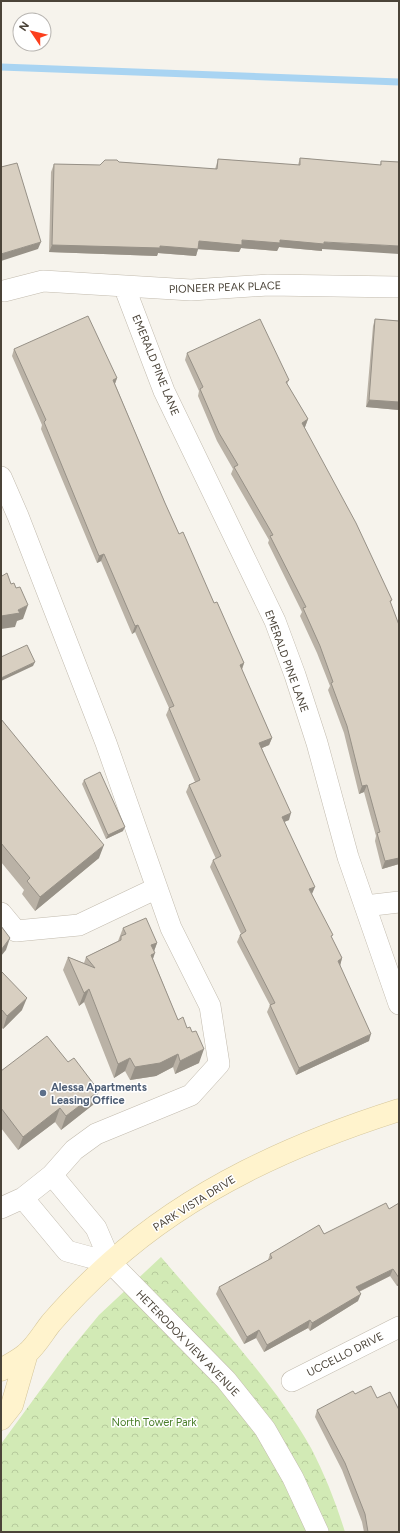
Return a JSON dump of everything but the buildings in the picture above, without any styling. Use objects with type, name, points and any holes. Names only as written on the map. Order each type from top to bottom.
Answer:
[{"type":"street","name":"PIONEER PEAK PLACE","points":[[4,291],[43,281],[191,290],[268,285],[399,287]]},
{"type":"street","name":"EMERALD PINE LANE","points":[[124,286],[164,391],[275,621],[295,675],[317,743],[332,804],[399,1004]]},
{"type":"street","points":[[1,477],[18,516],[106,743],[171,928],[210,1006],[219,1064],[191,1095],[96,1134],[74,1150],[52,1175],[23,1198],[1,1208]]},
{"type":"street","points":[[1,913],[16,931],[79,925],[157,888]]},
{"type":"street","points":[[365,906],[399,902]]},
{"type":"street","name":"PARK VISTA DRIVE","points":[[1,1370],[27,1353],[51,1323],[111,1262],[151,1230],[191,1203],[269,1160],[329,1134],[399,1110]]},
{"type":"street","points":[[52,1175],[96,1228],[111,1262]]},
{"type":"street","points":[[23,1198],[67,1251],[111,1262]]},
{"type":"street","name":"HETERODOX VIEW AVENUE","points":[[111,1262],[226,1380],[265,1429],[293,1478],[318,1532]]},
{"type":"street","name":"UCCELLO DRIVE","points":[[292,1381],[399,1327]]},
{"type":"street","name":"PARK VISTA DRIVE","points":[[1,1419],[12,1405],[27,1353]]},
{"type":"green space","name":"North Tower Park","points":[[161,1257],[260,1373],[296,1423],[321,1468],[345,1532],[1,1532],[1,1444],[66,1355],[99,1315]]},
{"type":"waterway","points":[[1,67],[399,82]]},
{"type":"place","name":"Alessa Apartments Leasing Office","points":[[43,1093]]}]
